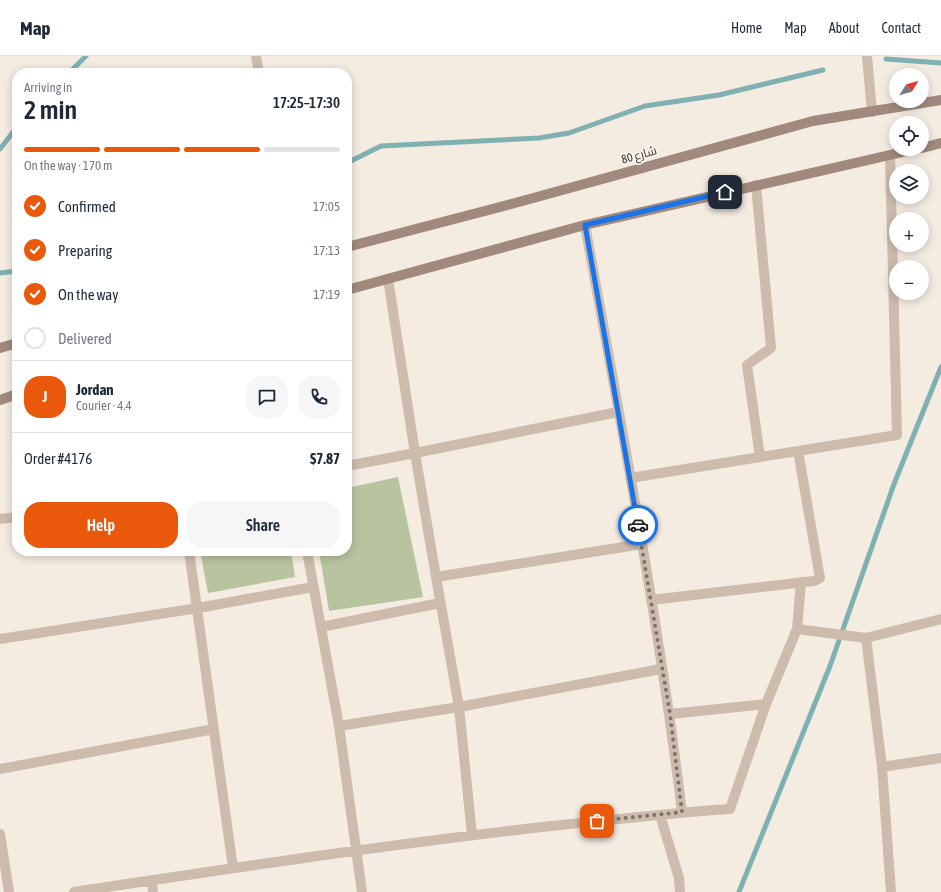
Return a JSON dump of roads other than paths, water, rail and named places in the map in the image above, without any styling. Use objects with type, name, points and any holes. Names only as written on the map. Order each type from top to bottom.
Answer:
[{"type":"main road","name":"شارع 80","points":[[352,246],[515,203],[813,121],[941,100]]},
{"type":"main road","points":[[929,146],[941,143]]},
{"type":"main road","points":[[352,289],[585,225],[889,155]]},
{"type":"main road","points":[[0,348],[12,344]]},
{"type":"main road","points":[[0,400],[12,396]]},
{"type":"street","points":[[256,56],[258,68]]},
{"type":"street","points":[[867,56],[872,112]]},
{"type":"street","points":[[630,478],[897,435],[890,156]]},
{"type":"street","points":[[756,185],[771,348],[747,365],[760,457]]},
{"type":"street","points":[[585,225],[642,544],[661,669],[670,714],[682,812]]},
{"type":"street","points":[[388,279],[440,604],[459,707],[472,835]]},
{"type":"street","points":[[352,465],[618,412]]},
{"type":"street","points":[[651,600],[800,582],[820,578],[798,451]]},
{"type":"street","points":[[0,519],[12,518]]},
{"type":"street","points":[[436,577],[642,544]]},
{"type":"street","points":[[190,556],[233,868]]},
{"type":"street","points":[[308,556],[339,726],[362,892]]},
{"type":"street","points":[[74,892],[356,850],[472,835],[660,814],[730,810],[766,704],[797,628],[800,582]]},
{"type":"street","points":[[0,638],[198,608],[313,587]]},
{"type":"street","points":[[321,627],[440,604]]},
{"type":"street","points":[[797,628],[866,638],[941,619]]},
{"type":"street","points":[[866,638],[882,767],[891,892]]},
{"type":"street","points":[[339,726],[459,707],[661,669]]},
{"type":"street","points":[[670,714],[766,704]]},
{"type":"street","points":[[0,769],[214,729]]},
{"type":"street","points":[[882,767],[941,758]]},
{"type":"street","points":[[660,814],[679,878],[680,892]]},
{"type":"street","points":[[0,834],[9,892]]},
{"type":"street","points":[[152,880],[153,892]]},
{"type":"waterway","points":[[74,68],[86,56]]},
{"type":"waterway","points":[[886,59],[941,63]]},
{"type":"waterway","points":[[352,160],[381,146],[539,138],[569,133],[645,106],[719,95],[823,70]]},
{"type":"waterway","points":[[0,149],[12,133]]},
{"type":"waterway","points":[[0,273],[12,272]]},
{"type":"waterway","points":[[739,892],[830,666],[894,484],[941,367]]}]
